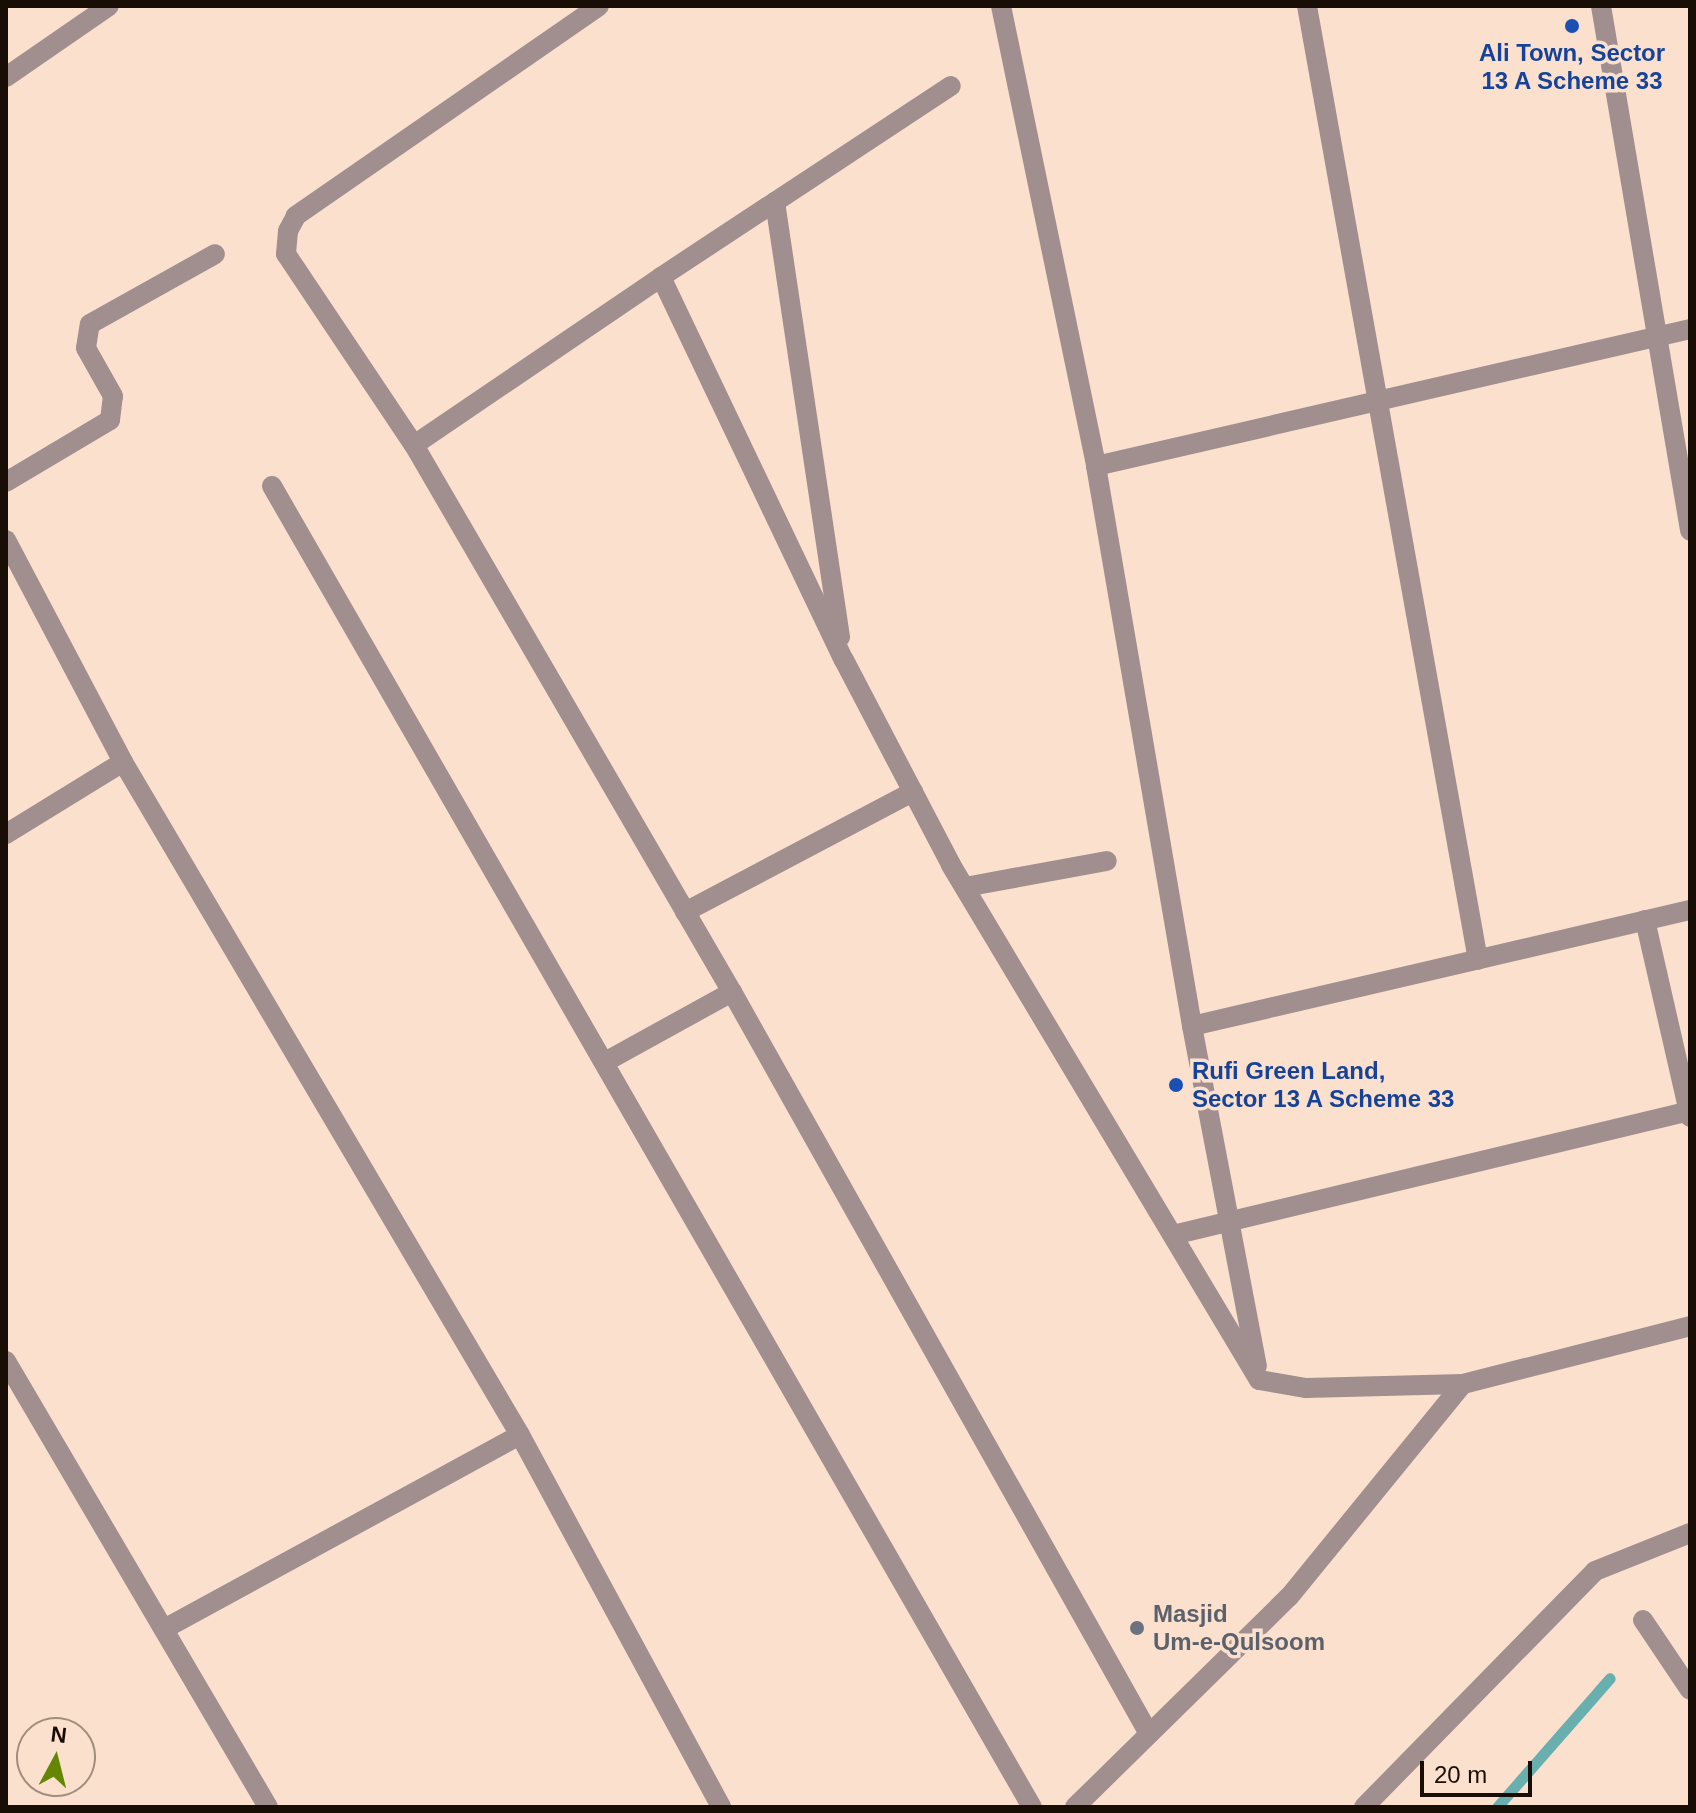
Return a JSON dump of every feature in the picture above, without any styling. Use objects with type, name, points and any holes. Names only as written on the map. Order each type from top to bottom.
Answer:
[{"type":"street","points":[[6,77],[109,6]]},
{"type":"street","points":[[599,6],[296,216],[288,231],[286,254],[414,445],[732,992],[1149,1734]]},
{"type":"street","points":[[1001,6],[1096,466],[1192,1026],[1259,1380]]},
{"type":"street","points":[[1307,6],[1478,960]]},
{"type":"street","points":[[1601,6],[1690,530]]},
{"type":"street","points":[[414,445],[951,86]]},
{"type":"street","points":[[775,202],[844,660]]},
{"type":"street","points":[[6,482],[110,420],[113,396],[86,348],[90,324],[215,254]]},
{"type":"street","points":[[661,277],[844,660],[913,792],[965,887],[1259,1380],[1306,1388],[1463,1384],[1690,1326]]},
{"type":"street","points":[[1096,466],[1690,329]]},
{"type":"street","points":[[272,486],[1032,1807]]},
{"type":"street","points":[[6,540],[123,762],[520,1435],[721,1807]]},
{"type":"street","points":[[6,834],[123,762]]},
{"type":"street","points":[[685,912],[913,792]]},
{"type":"street","points":[[965,887],[1107,861]]},
{"type":"street","points":[[1192,1026],[1690,910]]},
{"type":"street","points":[[1173,1235],[1229,1219],[1690,1113],[1645,920]]},
{"type":"street","points":[[605,1062],[732,992]]},
{"type":"street","points":[[6,1361],[268,1807]]},
{"type":"street","points":[[1075,1807],[1289,1597],[1463,1384]]},
{"type":"street","points":[[164,1629],[520,1435]]},
{"type":"street","points":[[1364,1807],[1595,1571],[1690,1533]]},
{"type":"street","points":[[1643,1620],[1690,1690]]},
{"type":"waterway","points":[[1497,1807],[1610,1678]]},
{"type":"place","name":"Ali Town, Sector 13 A Scheme 33","points":[[1572,26]]},
{"type":"place","name":"Rufi Green Land, Sector 13 A Scheme 33","points":[[1176,1085]]},
{"type":"place","name":"Masjid Um-e-Qulsoom","points":[[1137,1628]]}]
